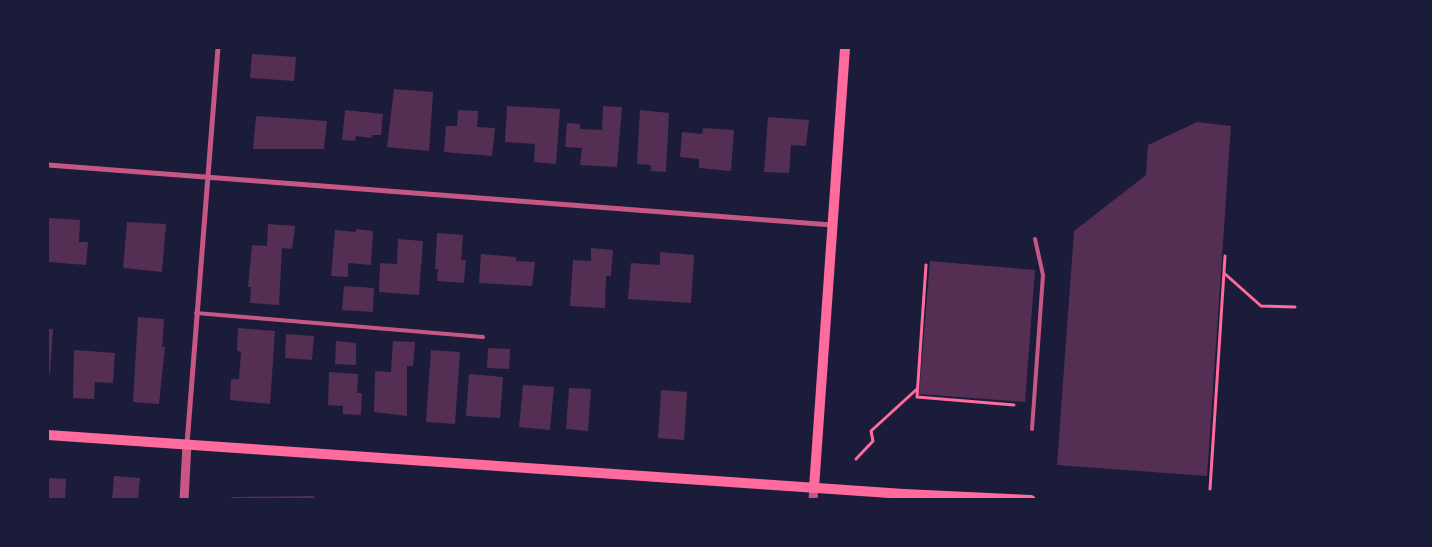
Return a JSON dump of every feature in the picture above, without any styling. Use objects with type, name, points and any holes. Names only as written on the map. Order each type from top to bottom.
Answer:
[{"type":"main road","points":[[814,488],[845,48]]},
{"type":"main road","points":[[48,434],[814,488],[1031,500]]},
{"type":"street","points":[[184,500],[196,313],[218,48]]},
{"type":"street","points":[[48,165],[832,225]]},
{"type":"street","points":[[813,500],[814,488]]},
{"type":"lane","points":[[1032,429],[1043,275],[1036,239]]},
{"type":"lane","points":[[196,313],[483,338]]},
{"type":"path","points":[[1210,489],[1225,256]]},
{"type":"path","points":[[926,265],[917,397],[1014,405]]},
{"type":"path","points":[[1224,273],[1260,306],[1295,307]]},
{"type":"path","points":[[856,459],[873,441],[871,431],[918,388]]},
{"type":"building","points":[[252,54],[296,57],[294,81],[250,78]]},
{"type":"building","points":[[394,89],[433,92],[429,151],[387,147]]},
{"type":"building","points":[[507,106],[560,109],[556,164],[534,162],[535,144],[505,142]]},
{"type":"building","points":[[603,106],[622,107],[617,167],[580,165],[582,148],[565,147],[567,123],[580,124],[580,129],[602,130]]},
{"type":"building","points":[[345,110],[383,114],[381,135],[372,135],[371,138],[356,136],[355,141],[342,140]]},
{"type":"building","points":[[458,110],[478,111],[477,127],[495,128],[492,156],[444,152],[446,126],[457,126]]},
{"type":"building","points":[[640,110],[669,113],[666,172],[651,171],[651,165],[637,164]]},
{"type":"building","points":[[256,116],[327,121],[324,149],[253,149]]},
{"type":"building","points":[[768,117],[809,120],[806,146],[791,145],[789,173],[764,172]]},
{"type":"building","points":[[1197,122],[1231,126],[1207,476],[1057,465],[1074,231],[1146,175],[1148,145]]},
{"type":"building","points":[[703,128],[734,130],[731,171],[699,168],[699,159],[680,157],[682,132],[702,134]]},
{"type":"building","points":[[48,218],[80,220],[79,242],[88,242],[86,265],[48,262]]},
{"type":"building","points":[[127,222],[166,224],[162,272],[123,268]]},
{"type":"building","points":[[268,224],[295,226],[292,249],[282,248],[279,305],[250,303],[251,287],[248,287],[252,245],[267,246]]},
{"type":"building","points":[[356,229],[373,231],[371,265],[348,263],[348,277],[331,276],[335,230],[356,232]]},
{"type":"building","points":[[437,233],[463,235],[461,260],[466,260],[464,283],[437,281],[438,269],[435,269]]},
{"type":"building","points":[[398,239],[423,241],[419,295],[379,292],[380,263],[397,264]]},
{"type":"building","points":[[591,248],[613,250],[611,276],[606,276],[605,308],[570,306],[573,260],[591,261]]},
{"type":"building","points":[[660,252],[694,255],[691,303],[628,299],[631,263],[660,265]]},
{"type":"building","points":[[481,254],[516,257],[516,261],[535,262],[532,286],[479,283]]},
{"type":"building","points":[[930,261],[1035,270],[1025,402],[919,394]]},
{"type":"building","points":[[344,286],[374,288],[373,312],[342,310]]},
{"type":"building","points":[[138,317],[164,319],[162,347],[165,347],[159,404],[133,402]]},
{"type":"building","points":[[238,328],[275,331],[270,404],[230,400],[231,379],[239,379],[241,352],[237,351]]},
{"type":"building","points":[[48,329],[53,329],[50,373],[48,373]]},
{"type":"building","points":[[286,334],[314,336],[312,360],[285,358]]},
{"type":"building","points":[[336,341],[356,343],[356,365],[335,364]]},
{"type":"building","points":[[393,341],[415,342],[413,366],[407,366],[407,416],[374,412],[375,371],[391,372]]},
{"type":"building","points":[[488,348],[510,349],[509,369],[487,368]]},
{"type":"building","points":[[74,350],[115,353],[113,383],[95,382],[94,399],[73,398]]},
{"type":"building","points":[[431,350],[460,352],[455,424],[426,422]]},
{"type":"building","points":[[329,372],[358,374],[357,393],[362,393],[361,415],[343,414],[343,406],[328,405]]},
{"type":"building","points":[[469,374],[503,377],[500,418],[466,416]]},
{"type":"building","points":[[523,385],[554,387],[550,430],[519,427]]},
{"type":"building","points":[[569,388],[591,389],[588,431],[566,429]]},
{"type":"building","points":[[661,390],[687,392],[684,440],[658,438]]},
{"type":"building","points":[[114,476],[140,478],[138,498],[144,500],[112,500]]},
{"type":"building","points":[[48,478],[66,479],[65,500],[48,500]]},
{"type":"building","points":[[314,496],[314,500],[231,500],[231,497]]}]
